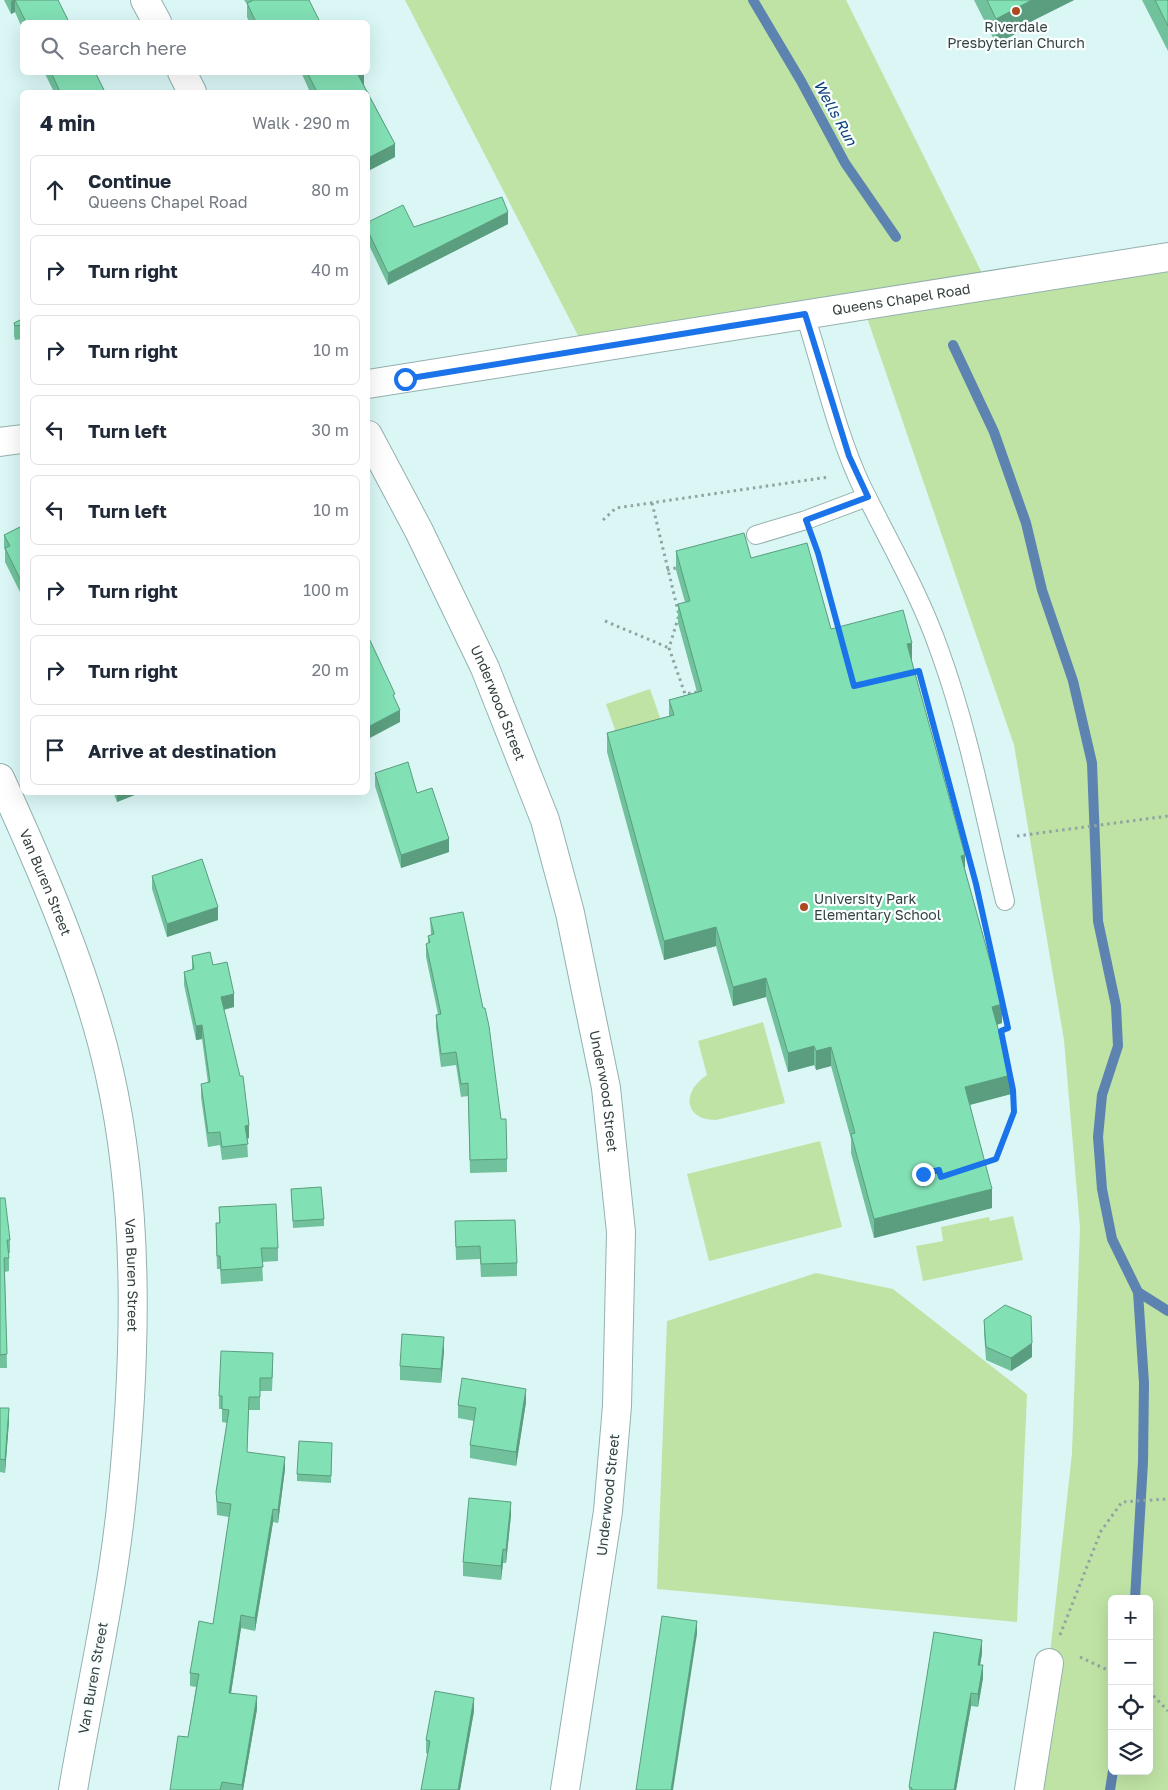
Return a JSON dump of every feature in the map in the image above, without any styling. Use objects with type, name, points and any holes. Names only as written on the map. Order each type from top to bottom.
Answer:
[{"type":"street","points":[[145,0],[156,20]]},
{"type":"street","points":[[184,75],[191,90]]},
{"type":"street","name":"Queens Chapel Road","points":[[370,384],[1168,256]]},
{"type":"street","points":[[0,442],[20,439]]},
{"type":"street","name":"Underwood Street","points":[[370,439],[420,531],[485,668],[545,820],[570,913],[606,1088],[621,1232],[617,1406],[608,1512],[565,1790]]},
{"type":"street","name":"Van Buren Street","points":[[0,778],[54,904],[96,1024],[109,1071],[129,1196],[130,1394],[121,1509],[73,1790]]},
{"type":"street","points":[[1029,1790],[1048,1663]]},
{"type":"lane","points":[[805,314],[856,474],[919,598],[941,652],[991,839],[1005,901]]},
{"type":"lane","points":[[756,535],[806,520],[868,497]]},
{"type":"path","points":[[602,520],[616,508],[856,474]]},
{"type":"path","points":[[652,503],[679,615],[669,648],[684,694],[697,692]]},
{"type":"path","points":[[806,520],[818,553],[841,639]]},
{"type":"path","points":[[605,621],[669,648]]},
{"type":"path","points":[[991,839],[1168,816]]},
{"type":"path","points":[[978,1165],[996,1159],[1014,1112],[1013,1090],[1001,1031],[1008,1028],[982,913]]},
{"type":"path","points":[[1048,1663],[1101,1531],[1122,1502],[1168,1499]]},
{"type":"path","points":[[1153,1695],[1168,1712]]},
{"type":"green space","points":[[405,0],[846,0],[988,285],[1168,257],[1168,1790],[1029,1790],[1049,1663],[1072,1453],[1080,1228],[1064,1040],[1014,745],[863,306],[585,349]]},
{"type":"green space","points":[[650,689],[663,726],[619,741],[606,704]]},
{"type":"green space","points":[[763,1022],[785,1103],[716,1120],[705,1119],[697,1115],[692,1110],[690,1096],[693,1089],[707,1075],[698,1041]]},
{"type":"green space","points":[[820,1141],[842,1227],[709,1261],[687,1174]]},
{"type":"green space","points":[[1013,1216],[1023,1260],[923,1281],[916,1246],[943,1241],[941,1227],[989,1217],[990,1221]]},
{"type":"green space","points":[[816,1273],[893,1289],[1027,1394],[1017,1622],[657,1589],[667,1321]]},
{"type":"building","points":[[15,0],[58,0],[68,20],[25,20]]},
{"type":"building","points":[[309,0],[319,20],[255,20],[247,3],[252,1]]},
{"type":"building","points":[[987,0],[1032,0],[996,19]]},
{"type":"building","points":[[1155,0],[1168,0],[1168,26]]},
{"type":"building","points":[[52,75],[96,75],[104,90],[59,90]]},
{"type":"building","points":[[308,75],[358,75],[366,90],[316,90]]},
{"type":"building","points":[[370,98],[395,144],[370,157]]},
{"type":"building","points":[[502,197],[508,212],[388,273],[370,235],[370,221],[403,205],[414,227]]},
{"type":"building","points":[[20,320],[20,325],[15,326],[14,323]]},
{"type":"building","points":[[20,527],[20,579],[5,548],[10,546],[4,535]]},
{"type":"building","name":"University Park Elementary School","points":[[744,533],[751,558],[807,543],[831,629],[903,610],[912,643],[907,644],[965,855],[961,856],[1002,1004],[992,1007],[1011,1075],[965,1087],[992,1189],[874,1219],[851,1134],[855,1133],[831,1047],[816,1051],[814,1046],[788,1053],[766,978],[733,987],[716,927],[664,941],[607,733],[674,715],[669,700],[702,691],[678,604],[690,601],[676,551]]},
{"type":"building","points":[[370,640],[395,694],[393,695],[400,710],[370,726]]},
{"type":"building","points":[[408,762],[417,793],[432,788],[449,839],[401,855],[375,773]]},
{"type":"building","points":[[202,859],[218,907],[167,924],[152,876]]},
{"type":"building","points":[[463,912],[483,1008],[485,1008],[489,1026],[501,1119],[506,1119],[507,1159],[470,1160],[468,1083],[461,1084],[456,1052],[441,1054],[436,1015],[441,1014],[426,944],[430,942],[428,936],[434,934],[430,918]]},
{"type":"building","points":[[210,952],[213,965],[227,962],[234,994],[221,997],[240,1076],[243,1076],[249,1125],[245,1126],[248,1144],[222,1147],[220,1132],[208,1133],[201,1084],[210,1082],[202,1025],[196,1026],[184,972],[194,969],[192,956]]},
{"type":"building","points":[[321,1187],[324,1219],[293,1221],[291,1189]]},
{"type":"building","points":[[0,1198],[5,1198],[10,1240],[7,1240],[9,1258],[4,1258],[7,1354],[0,1355]]},
{"type":"building","points":[[276,1204],[278,1248],[261,1248],[263,1267],[221,1270],[220,1256],[217,1256],[216,1223],[220,1223],[219,1207]]},
{"type":"building","points":[[515,1220],[517,1263],[481,1264],[480,1246],[456,1247],[455,1221]]},
{"type":"building","points":[[1005,1305],[1031,1316],[1032,1343],[1011,1358],[986,1347],[984,1320]]},
{"type":"building","points":[[402,1334],[444,1337],[441,1369],[400,1366]]},
{"type":"building","points":[[221,1351],[273,1353],[272,1378],[260,1378],[260,1397],[249,1397],[247,1452],[285,1457],[278,1510],[273,1509],[255,1618],[241,1615],[229,1693],[257,1696],[242,1785],[222,1782],[220,1790],[170,1790],[178,1736],[188,1737],[199,1674],[190,1673],[199,1621],[213,1624],[231,1504],[217,1502],[216,1492],[229,1410],[222,1409],[222,1396],[219,1396]]},
{"type":"building","points":[[462,1378],[526,1389],[516,1452],[470,1445],[476,1408],[458,1405]]},
{"type":"building","points":[[0,1408],[9,1408],[5,1460],[0,1459]]},
{"type":"building","points":[[299,1441],[332,1443],[331,1476],[297,1474]]},
{"type":"building","points":[[469,1498],[511,1502],[506,1550],[503,1549],[501,1566],[463,1562]]},
{"type":"building","points":[[662,1616],[697,1621],[671,1790],[636,1790]]},
{"type":"building","points":[[934,1632],[982,1640],[978,1665],[983,1665],[978,1694],[971,1693],[954,1790],[912,1790],[909,1787]]},
{"type":"building","points":[[435,1691],[474,1698],[458,1790],[421,1790],[430,1741],[426,1740]]},
{"type":"waterway","name":"Wells Run","points":[[753,0],[801,81],[845,163],[896,237]]},
{"type":"waterway","points":[[953,345],[994,432],[1026,523],[1042,590],[1073,681],[1092,763],[1098,921],[1116,1006],[1118,1046],[1102,1095],[1098,1137],[1102,1189],[1112,1239],[1138,1292],[1168,1311]]},
{"type":"waterway","points":[[1135,1595],[1143,1462],[1144,1383],[1138,1292]]},
{"type":"waterway","points":[[1110,1790],[1112,1775]]},
{"type":"place","name":"Riverdale Presbyterian Church","points":[[1016,11]]},
{"type":"place","name":"University Park Elementary School","points":[[804,907]]},
{"type":"route","points":[[405,379],[805,314],[849,456],[868,497],[806,520],[818,553],[854,686],[919,671],[976,884],[1008,1028],[1001,1031],[1013,1090],[1014,1112],[996,1159],[941,1177],[939,1170],[923,1174]]}]
